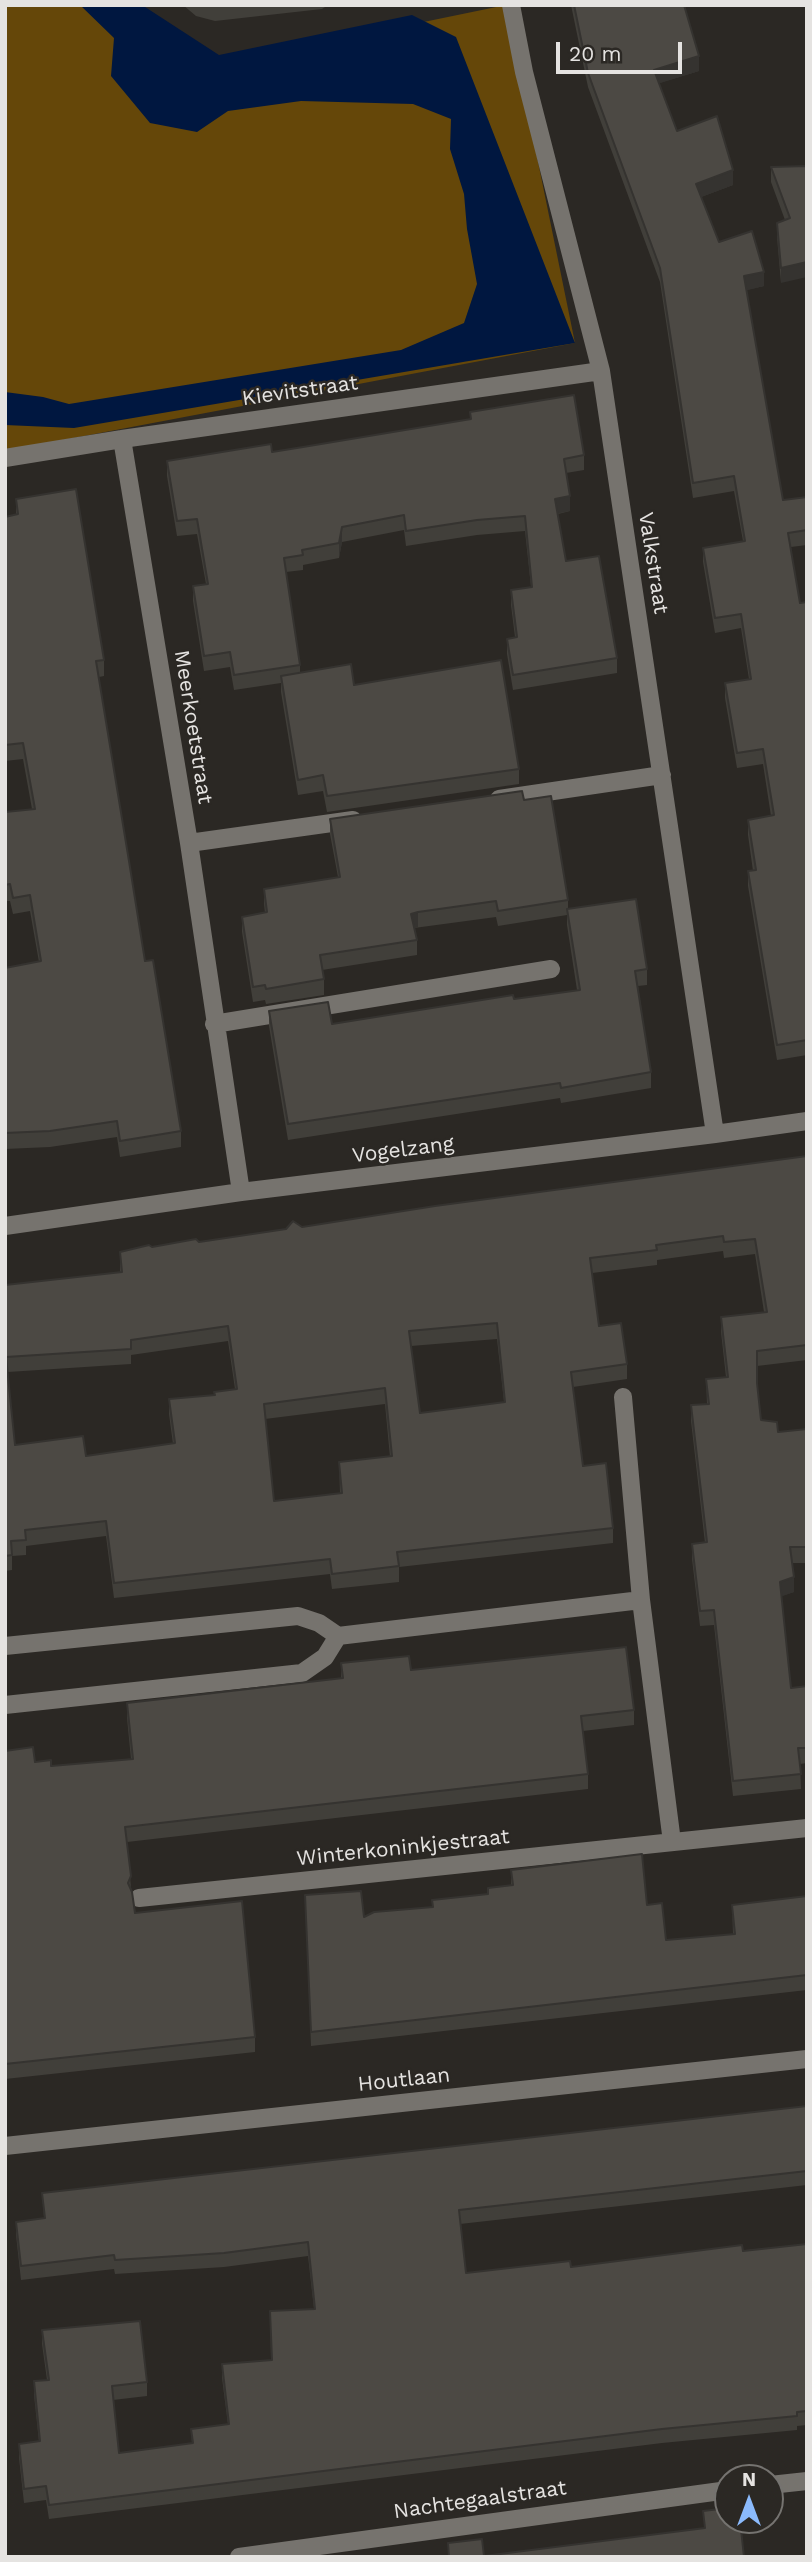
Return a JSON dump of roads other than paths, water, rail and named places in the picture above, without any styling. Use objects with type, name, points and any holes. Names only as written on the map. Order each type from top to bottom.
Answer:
[{"type":"street","name":"Valkstraat","points":[[511,5],[524,72],[601,371],[715,1134]]},
{"type":"street","name":"Kievitstraat","points":[[5,458],[601,371]]},
{"type":"street","name":"Meerkoetstraat","points":[[122,439],[189,843],[241,1192]]},
{"type":"street","points":[[486,800],[662,775]]},
{"type":"street","points":[[189,843],[365,818]]},
{"type":"street","points":[[214,1024],[551,969]]},
{"type":"street","name":"Vogelzang","points":[[5,1226],[241,1192],[807,1121]]},
{"type":"street","points":[[623,1397],[641,1600],[672,1842]]},
{"type":"street","points":[[5,1646],[298,1616],[320,1623],[338,1636],[641,1600]]},
{"type":"street","points":[[5,1704],[302,1673],[325,1657],[338,1636]]},
{"type":"street","name":"Winterkoninkjestraat","points":[[139,1898],[807,1828]]},
{"type":"street","name":"Houtlaan","points":[[5,2146],[807,2059]]},
{"type":"street","points":[[784,2483],[807,2481]]},
{"type":"street","name":"Nachtegaalstraat","points":[[239,2557],[714,2492]]},
{"type":"water","points":[[80,5],[142,5],[219,55],[412,15],[456,37],[575,343],[74,428],[5,425],[5,392],[69,404],[401,350],[464,323],[477,284],[464,194],[450,149],[451,119],[413,104],[301,101],[228,111],[197,132],[150,123],[111,76],[114,38]]}]
